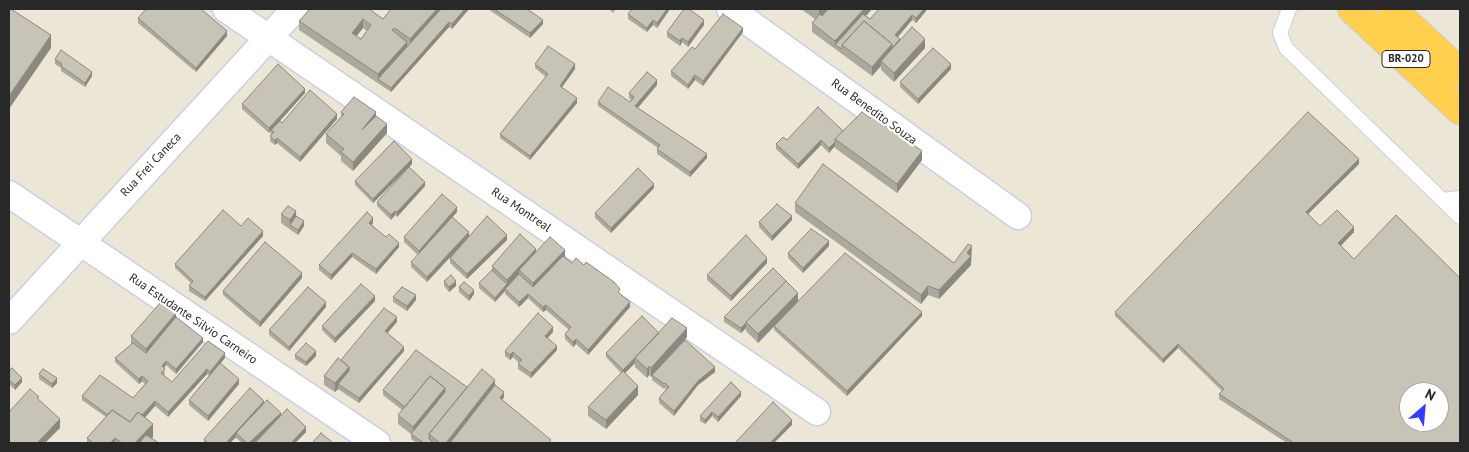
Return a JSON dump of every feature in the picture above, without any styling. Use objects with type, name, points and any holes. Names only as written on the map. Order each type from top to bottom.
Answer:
[{"type":"highway","name":"BR-020","points":[[1352,9],[1460,110]]},
{"type":"highway","name":"BR-020","points":[[1392,9],[1460,72]]},
{"type":"street","name":"Rua Montreal","points":[[226,9],[817,412]]},
{"type":"street","name":"Rua Frei Caneca","points":[[9,321],[295,9]]},
{"type":"street","name":"Rua Benedito Souza","points":[[730,9],[1018,216]]},
{"type":"street","name":"Rua Estudante Silvio Carneiro","points":[[9,194],[377,443]]},
{"type":"lane","points":[[1289,9],[1280,32],[1286,48],[1460,217]]},
{"type":"lane","points":[[1443,200],[1460,198]]},
{"type":"building","points":[[9,9],[51,35],[9,96]]},
{"type":"building","points":[[146,9],[201,9],[227,31],[196,68],[138,18]]},
{"type":"building","points":[[310,9],[369,9],[383,19],[391,9],[437,9],[410,39],[395,28],[392,30],[407,42],[378,74],[299,21]],"holes":[[[363,19],[371,25],[361,39],[352,33]]]},
{"type":"building","points":[[441,9],[465,9],[452,24],[449,22],[391,88],[378,79]]},
{"type":"building","points":[[494,9],[527,9],[543,20],[530,33]]},
{"type":"building","points":[[632,9],[667,9],[657,23],[653,20],[647,28],[628,14]]},
{"type":"building","points":[[684,9],[689,9],[704,20],[688,42],[682,38],[680,41],[667,32]]},
{"type":"building","points":[[828,9],[864,9],[835,41],[812,23],[820,14],[822,16]]},
{"type":"building","points":[[879,9],[924,9],[916,18],[912,15],[895,35],[900,39],[892,48],[892,44],[864,21],[842,45],[842,49],[835,45],[863,14],[870,19]]},
{"type":"building","points":[[723,14],[743,28],[703,81],[695,75],[688,85],[671,71],[692,47],[695,49]]},
{"type":"building","points":[[864,21],[892,44],[872,67],[842,45]]},
{"type":"building","points":[[912,27],[925,39],[894,73],[881,61]]},
{"type":"building","points":[[548,46],[575,64],[560,86],[577,98],[530,156],[500,134],[548,74],[535,64]]},
{"type":"building","points":[[933,48],[951,64],[918,99],[900,82]]},
{"type":"building","points":[[61,50],[92,72],[85,83],[61,66],[62,64],[55,59]]},
{"type":"building","points":[[278,64],[305,89],[269,128],[242,104]]},
{"type":"building","points":[[647,72],[657,80],[635,106],[707,154],[690,172],[657,149],[660,145],[598,102],[608,87],[630,102],[634,97],[629,93]]},
{"type":"building","points":[[310,90],[337,114],[300,157],[277,138],[275,141],[270,136],[274,132],[271,130],[280,121],[282,123]]},
{"type":"building","points":[[354,97],[376,112],[362,130],[376,116],[387,124],[353,162],[341,152],[344,149],[326,134],[344,114],[341,112]]},
{"type":"building","points":[[818,107],[843,131],[829,148],[821,140],[798,164],[776,144],[783,137],[787,140]]},
{"type":"building","points":[[862,112],[870,118],[872,115],[922,151],[897,184],[835,139]]},
{"type":"building","points":[[1308,112],[1359,159],[1306,212],[1320,226],[1337,210],[1354,227],[1338,243],[1354,259],[1396,215],[1460,278],[1460,443],[1294,443],[1219,394],[1224,389],[1178,344],[1163,359],[1115,312]]},
{"type":"building","points":[[394,141],[412,159],[373,199],[355,181]]},
{"type":"building","points":[[823,164],[954,263],[968,244],[972,246],[967,253],[971,256],[939,290],[928,286],[921,295],[795,203]]},
{"type":"building","points":[[409,167],[425,182],[397,212],[395,211],[391,215],[377,202]]},
{"type":"building","points":[[638,168],[654,184],[611,228],[595,213]]},
{"type":"building","points":[[442,194],[457,207],[419,251],[404,237]]},
{"type":"building","points":[[777,204],[792,216],[772,236],[759,222]]},
{"type":"building","points":[[288,206],[296,211],[290,220],[281,214]]},
{"type":"building","points":[[223,210],[241,226],[248,218],[263,231],[205,297],[189,286],[193,281],[175,264]]},
{"type":"building","points":[[367,212],[373,218],[369,223],[386,237],[389,234],[399,243],[376,269],[352,253],[331,275],[319,265]]},
{"type":"building","points":[[296,216],[304,221],[298,230],[290,225]]},
{"type":"building","points":[[487,216],[507,235],[467,274],[450,258]]},
{"type":"building","points":[[452,217],[469,232],[427,277],[411,262]]},
{"type":"building","points":[[811,229],[829,241],[803,268],[788,253]]},
{"type":"building","points":[[520,234],[536,249],[507,280],[492,266]]},
{"type":"building","points":[[746,235],[767,258],[731,296],[707,275]]},
{"type":"building","points":[[550,237],[565,250],[533,283],[519,270]]},
{"type":"building","points":[[265,242],[302,273],[260,322],[223,291]]},
{"type":"building","points":[[845,253],[922,312],[847,391],[774,326]]},
{"type":"building","points":[[563,256],[572,263],[576,258],[584,265],[586,262],[614,282],[620,289],[618,292],[630,302],[588,350],[576,339],[573,342],[565,334],[571,327],[546,305],[543,307],[528,294],[519,302],[505,289],[519,274],[533,287]]},
{"type":"building","points":[[773,268],[786,281],[741,328],[724,317]]},
{"type":"building","points":[[492,270],[507,284],[495,298],[479,283]]},
{"type":"building","points":[[451,275],[456,281],[449,287],[444,281]]},
{"type":"building","points":[[786,281],[798,293],[758,334],[746,322]]},
{"type":"building","points":[[464,282],[474,290],[469,296],[459,287]]},
{"type":"building","points":[[361,284],[375,296],[335,338],[322,326]]},
{"type":"building","points":[[308,287],[326,302],[289,347],[269,330]]},
{"type":"building","points":[[402,287],[416,295],[407,306],[393,297]]},
{"type":"building","points":[[161,302],[176,313],[146,349],[131,336]]},
{"type":"building","points":[[384,308],[397,317],[385,331],[404,347],[359,398],[338,384],[349,371],[349,367],[341,360]]},
{"type":"building","points":[[538,313],[553,327],[545,336],[557,346],[531,373],[518,364],[522,360],[513,352],[510,355],[505,351]]},
{"type":"building","points":[[642,316],[659,333],[623,370],[606,353]]},
{"type":"building","points":[[176,317],[203,338],[176,369],[166,361],[162,366],[165,369],[161,373],[172,382],[208,341],[225,353],[210,372],[207,369],[168,412],[155,401],[142,415],[138,412],[130,422],[112,410],[108,415],[82,396],[100,375],[133,398],[148,381],[142,376],[139,379],[115,358],[133,343],[146,353]]},
{"type":"building","points":[[672,318],[687,328],[651,368],[649,366],[647,369],[635,358]]},
{"type":"building","points":[[685,340],[715,367],[698,381],[674,411],[659,398],[669,387],[652,375]]},
{"type":"building","points":[[306,343],[316,351],[306,362],[295,355]]},
{"type":"building","points":[[416,350],[467,387],[429,434],[429,439],[432,441],[430,443],[424,443],[411,434],[445,392],[445,388],[430,376],[405,407],[383,390]]},
{"type":"building","points":[[338,358],[349,367],[335,383],[324,376]]},
{"type":"building","points":[[220,363],[239,379],[208,416],[189,400]]},
{"type":"building","points":[[12,368],[22,378],[15,385],[9,380],[9,371]]},
{"type":"building","points":[[43,369],[57,378],[52,384],[39,374]]},
{"type":"building","points":[[482,369],[495,380],[446,443],[440,443],[429,434]]},
{"type":"building","points":[[623,371],[638,386],[606,420],[588,407]]},
{"type":"building","points":[[430,376],[445,388],[413,427],[398,415]]},
{"type":"building","points":[[731,382],[741,392],[718,417],[712,412],[705,420],[700,416]]},
{"type":"building","points":[[495,385],[504,392],[500,398],[551,440],[548,443],[450,443]]},
{"type":"building","points":[[250,388],[264,401],[226,443],[208,443],[204,439]]},
{"type":"building","points":[[30,389],[60,419],[37,443],[9,443],[9,412]]},
{"type":"building","points":[[267,400],[281,413],[247,443],[236,433]]},
{"type":"building","points":[[773,402],[792,420],[770,443],[735,443]]},
{"type":"building","points":[[287,409],[306,427],[291,443],[255,443]]},
{"type":"building","points":[[112,410],[130,422],[138,412],[153,424],[135,443],[122,443],[115,438],[110,443],[93,443],[87,438]]},
{"type":"building","points":[[321,433],[333,443],[312,443]]},
{"type":"building","points":[[146,435],[159,443],[139,443]]}]
